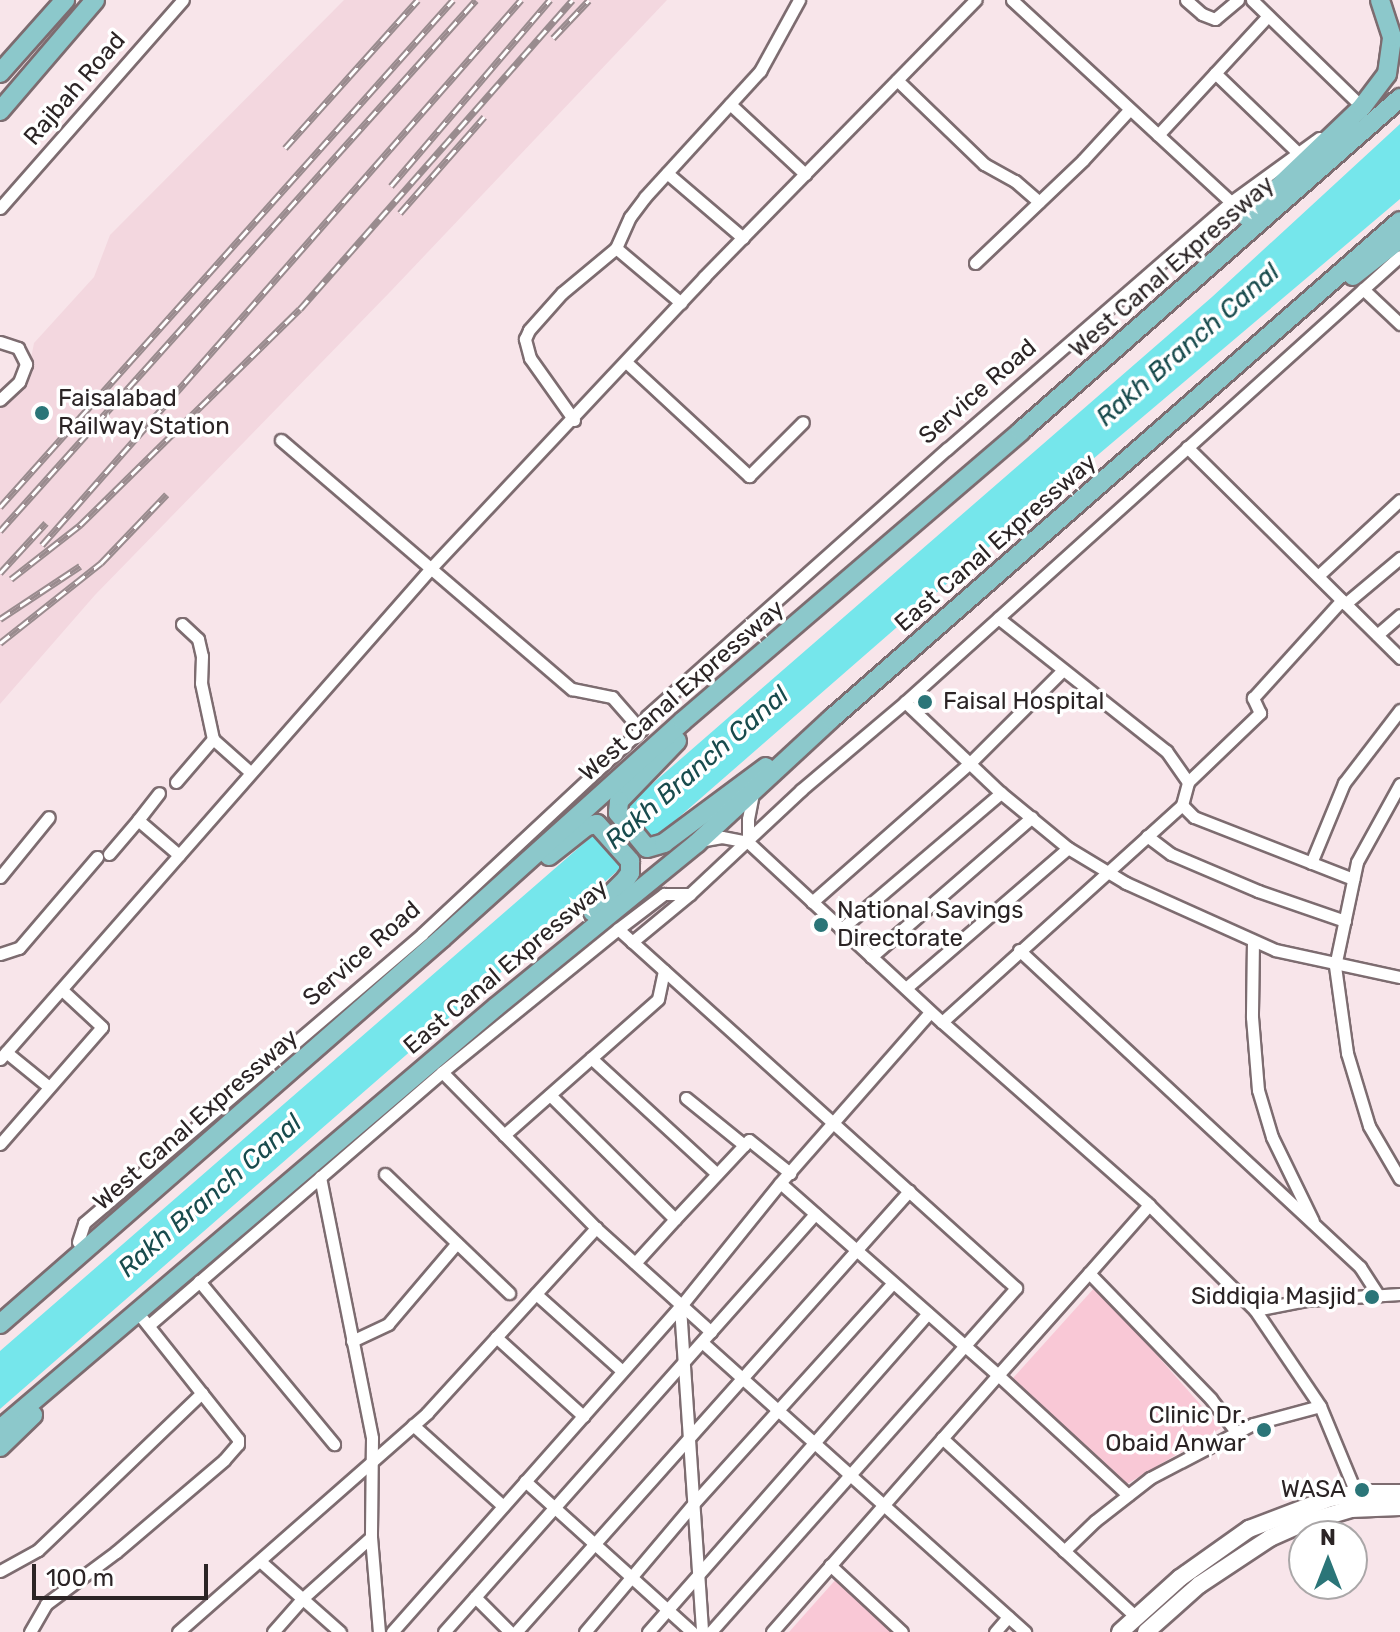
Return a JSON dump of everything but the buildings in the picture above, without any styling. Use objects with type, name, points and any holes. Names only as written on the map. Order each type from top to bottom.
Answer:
[{"type":"main road","points":[[0,73],[65,0]]},
{"type":"main road","points":[[0,111],[95,0]]},
{"type":"main road","points":[[1021,431],[1148,314],[1362,107],[1387,74],[1392,56],[1388,20],[1380,0]]},
{"type":"main road","points":[[1390,0],[1400,9]]},
{"type":"main road","name":"West Canal Expressway","points":[[0,1324],[442,938],[774,642],[1021,431],[1400,98]]},
{"type":"main road","name":"East Canal Expressway","points":[[0,1429],[143,1319],[496,1007],[697,843],[831,719],[1400,221]]},
{"type":"main road","points":[[1095,489],[1365,281],[1400,239]]},
{"type":"main road","points":[[774,642],[626,792],[619,801],[618,813],[647,848],[664,843],[831,719]]},
{"type":"main road","points":[[442,938],[587,826],[602,827],[630,861],[630,873],[626,879],[496,1007]]},
{"type":"main road","points":[[0,1309],[78,1242],[161,1181]]},
{"type":"main road","points":[[0,1447],[143,1319]]},
{"type":"street","name":"Rajbah Road","points":[[0,208],[183,0]]},
{"type":"street","points":[[574,420],[530,358],[525,339],[562,293],[616,248],[630,217],[775,50],[799,0]]},
{"type":"street","points":[[49,1087],[3,1055],[431,568],[743,238],[974,0]]},
{"type":"street","points":[[1012,0],[1231,202]]},
{"type":"street","points":[[1186,0],[1202,14],[1215,19],[1238,0]]},
{"type":"street","points":[[1252,0],[1362,107]]},
{"type":"street","points":[[1158,135],[1268,16]]},
{"type":"street","points":[[1215,73],[1298,153]]},
{"type":"street","points":[[897,80],[984,164],[1015,181],[1039,202]]},
{"type":"street","points":[[730,104],[805,174]]},
{"type":"street","name":"Service Road","points":[[78,1242],[84,1223],[422,934],[641,730],[647,716],[670,695],[1231,202],[1362,107]]},
{"type":"street","points":[[975,263],[1130,109]]},
{"type":"street","points":[[667,173],[743,238]]},
{"type":"street","points":[[616,248],[681,303]]},
{"type":"street","points":[[632,942],[748,842],[801,790],[905,702],[1365,281],[1398,260]]},
{"type":"street","points":[[1365,281],[1400,324]]},
{"type":"street","points":[[0,342],[18,348],[26,364],[19,382],[0,400]]},
{"type":"street","points":[[626,362],[749,476],[803,422]]},
{"type":"street","points":[[281,440],[572,689],[586,695],[596,692],[612,697],[641,730]]},
{"type":"street","points":[[1187,447],[1400,658]]},
{"type":"street","points":[[1319,575],[1400,500]]},
{"type":"street","points":[[942,1022],[1182,805],[1188,782],[1260,713],[1253,698],[1343,602],[1400,558]]},
{"type":"street","points":[[1377,635],[1400,615]]},
{"type":"street","points":[[998,618],[1166,751],[1188,782]]},
{"type":"street","points":[[182,624],[198,639],[202,656],[201,683],[213,739],[250,772]]},
{"type":"street","points":[[812,902],[971,762],[1063,670]]},
{"type":"street","points":[[905,702],[1001,793],[1068,848],[1108,873],[1253,941],[1299,958],[1400,977]]},
{"type":"street","points":[[1311,863],[1344,783],[1400,710]]},
{"type":"street","points":[[176,782],[213,739]]},
{"type":"street","points":[[1400,784],[1357,862],[1335,966],[1347,1053],[1369,1126],[1400,1179]]},
{"type":"street","points":[[0,954],[19,948],[138,820],[159,793]]},
{"type":"street","points":[[748,842],[753,793]]},
{"type":"street","points":[[841,929],[1001,793]]},
{"type":"street","points":[[1182,805],[1194,817],[1353,879]]},
{"type":"street","points":[[0,877],[49,817]]},
{"type":"street","points":[[871,957],[1032,817]]},
{"type":"street","points":[[138,820],[179,855]]},
{"type":"street","points":[[1147,836],[1185,860],[1258,891],[1345,921]]},
{"type":"street","points":[[697,843],[722,837],[748,842],[930,1012],[1149,1205],[1255,1310],[1320,1406],[1360,1500]]},
{"type":"street","points":[[906,988],[1068,848]]},
{"type":"street","points":[[30,1632],[46,1604],[116,1552],[235,1447],[238,1439],[143,1319],[199,1281],[442,1072],[618,929],[664,894],[690,894]]},
{"type":"street","points":[[618,929],[1015,1283],[1014,1291],[711,1632]]},
{"type":"street","points":[[1253,941],[1252,1017],[1258,1090],[1272,1137],[1314,1224]]},
{"type":"street","points":[[1019,950],[1360,1267],[1377,1293]]},
{"type":"street","points":[[504,1135],[658,999],[664,971]]},
{"type":"street","points":[[0,1144],[102,1027],[62,990]]},
{"type":"street","points":[[392,1632],[680,1306],[780,1183],[930,1012]]},
{"type":"street","points":[[591,1058],[717,1174]]},
{"type":"street","points":[[442,1072],[596,1228],[711,1332]]},
{"type":"street","points":[[550,1095],[675,1219]]},
{"type":"street","points":[[686,1098],[744,1145]]},
{"type":"street","points":[[635,1263],[751,1139],[790,1173]]},
{"type":"street","points":[[385,1174],[509,1293]]},
{"type":"street","points":[[320,1177],[368,1413],[372,1464],[371,1537],[379,1632]]},
{"type":"street","points":[[780,1183],[998,1375],[1128,1495]]},
{"type":"street","points":[[475,1597],[513,1632],[909,1191]]},
{"type":"street","points":[[772,1632],[1149,1205]]},
{"type":"street","points":[[444,1632],[815,1214]]},
{"type":"street","points":[[178,1632],[413,1425],[596,1228]]},
{"type":"street","points":[[352,1341],[388,1324],[457,1243]]},
{"type":"street","points":[[1089,1273],[1211,1399],[1237,1433]]},
{"type":"street","points":[[199,1281],[334,1444]]},
{"type":"street","points":[[585,1632],[694,1503],[892,1284]]},
{"type":"street","points":[[1255,1310],[1290,1302],[1377,1293],[1400,1294]]},
{"type":"street","points":[[536,1294],[622,1371]]},
{"type":"street","points":[[680,1306],[702,1632]]},
{"type":"street","points":[[648,1632],[928,1313]]},
{"type":"street","points":[[496,1337],[583,1416]]},
{"type":"street","points":[[703,1343],[1025,1632]]},
{"type":"street","points":[[0,1571],[38,1550],[202,1393]]},
{"type":"street","points":[[1064,1551],[1150,1478],[1253,1424],[1320,1406]]},
{"type":"street","points":[[413,1425],[503,1506]]},
{"type":"street","points":[[942,1438],[1136,1617]]},
{"type":"street","points":[[525,1481],[692,1632]]},
{"type":"street","points":[[1120,1632],[1180,1578],[1249,1529],[1281,1514],[1400,1493]]},
{"type":"street","points":[[1146,1632],[1199,1585],[1270,1538],[1360,1500],[1400,1507]]},
{"type":"street","points":[[273,1632],[303,1598],[371,1537]]},
{"type":"street","points":[[260,1561],[340,1632]]},
{"type":"street","points":[[830,1565],[902,1632]]},
{"type":"street","points":[[995,1632],[1008,1617]]},
{"type":"shaded area","points":[[344,0],[667,0],[390,292],[95,595],[0,704],[0,409],[28,374],[34,343],[94,277],[110,235]]},
{"type":"shaded area","points":[[1096,1286],[1221,1428],[1127,1484],[1013,1378]]},
{"type":"shaded area","points":[[838,1577],[896,1632],[789,1632]]},
{"type":"water","name":"Rakh Branch Canal","points":[[1400,124],[1400,199],[982,553],[0,1409],[0,1351],[1212,297]]},
{"type":"railway","points":[[285,148],[418,0]]},
{"type":"railway","points":[[0,507],[453,0]]},
{"type":"railway","points":[[0,531],[476,0]]},
{"type":"railway","points":[[42,545],[521,0]]},
{"type":"railway","points":[[391,186],[550,0]]},
{"type":"railway","points":[[11,579],[80,525],[300,309],[572,0]]},
{"type":"railway","points":[[553,38],[589,0]]},
{"type":"railway","points":[[400,213],[484,117]]},
{"type":"railway","points":[[0,643],[101,563],[167,494]]},
{"type":"railway","points":[[0,573],[46,523]]},
{"type":"railway","points":[[0,619],[80,566]]},
{"type":"place","name":"Faisalabad Railway Station","points":[[42,413]]},
{"type":"place","name":"Faisal Hospital","points":[[925,702]]},
{"type":"place","name":"National Savings Directorate","points":[[821,925]]},
{"type":"place","name":"Siddiqia Masjid","points":[[1372,1297]]},
{"type":"place","name":"Clinic Dr. Obaid Anwar","points":[[1264,1430]]},
{"type":"place","name":"WASA","points":[[1362,1490]]}]
